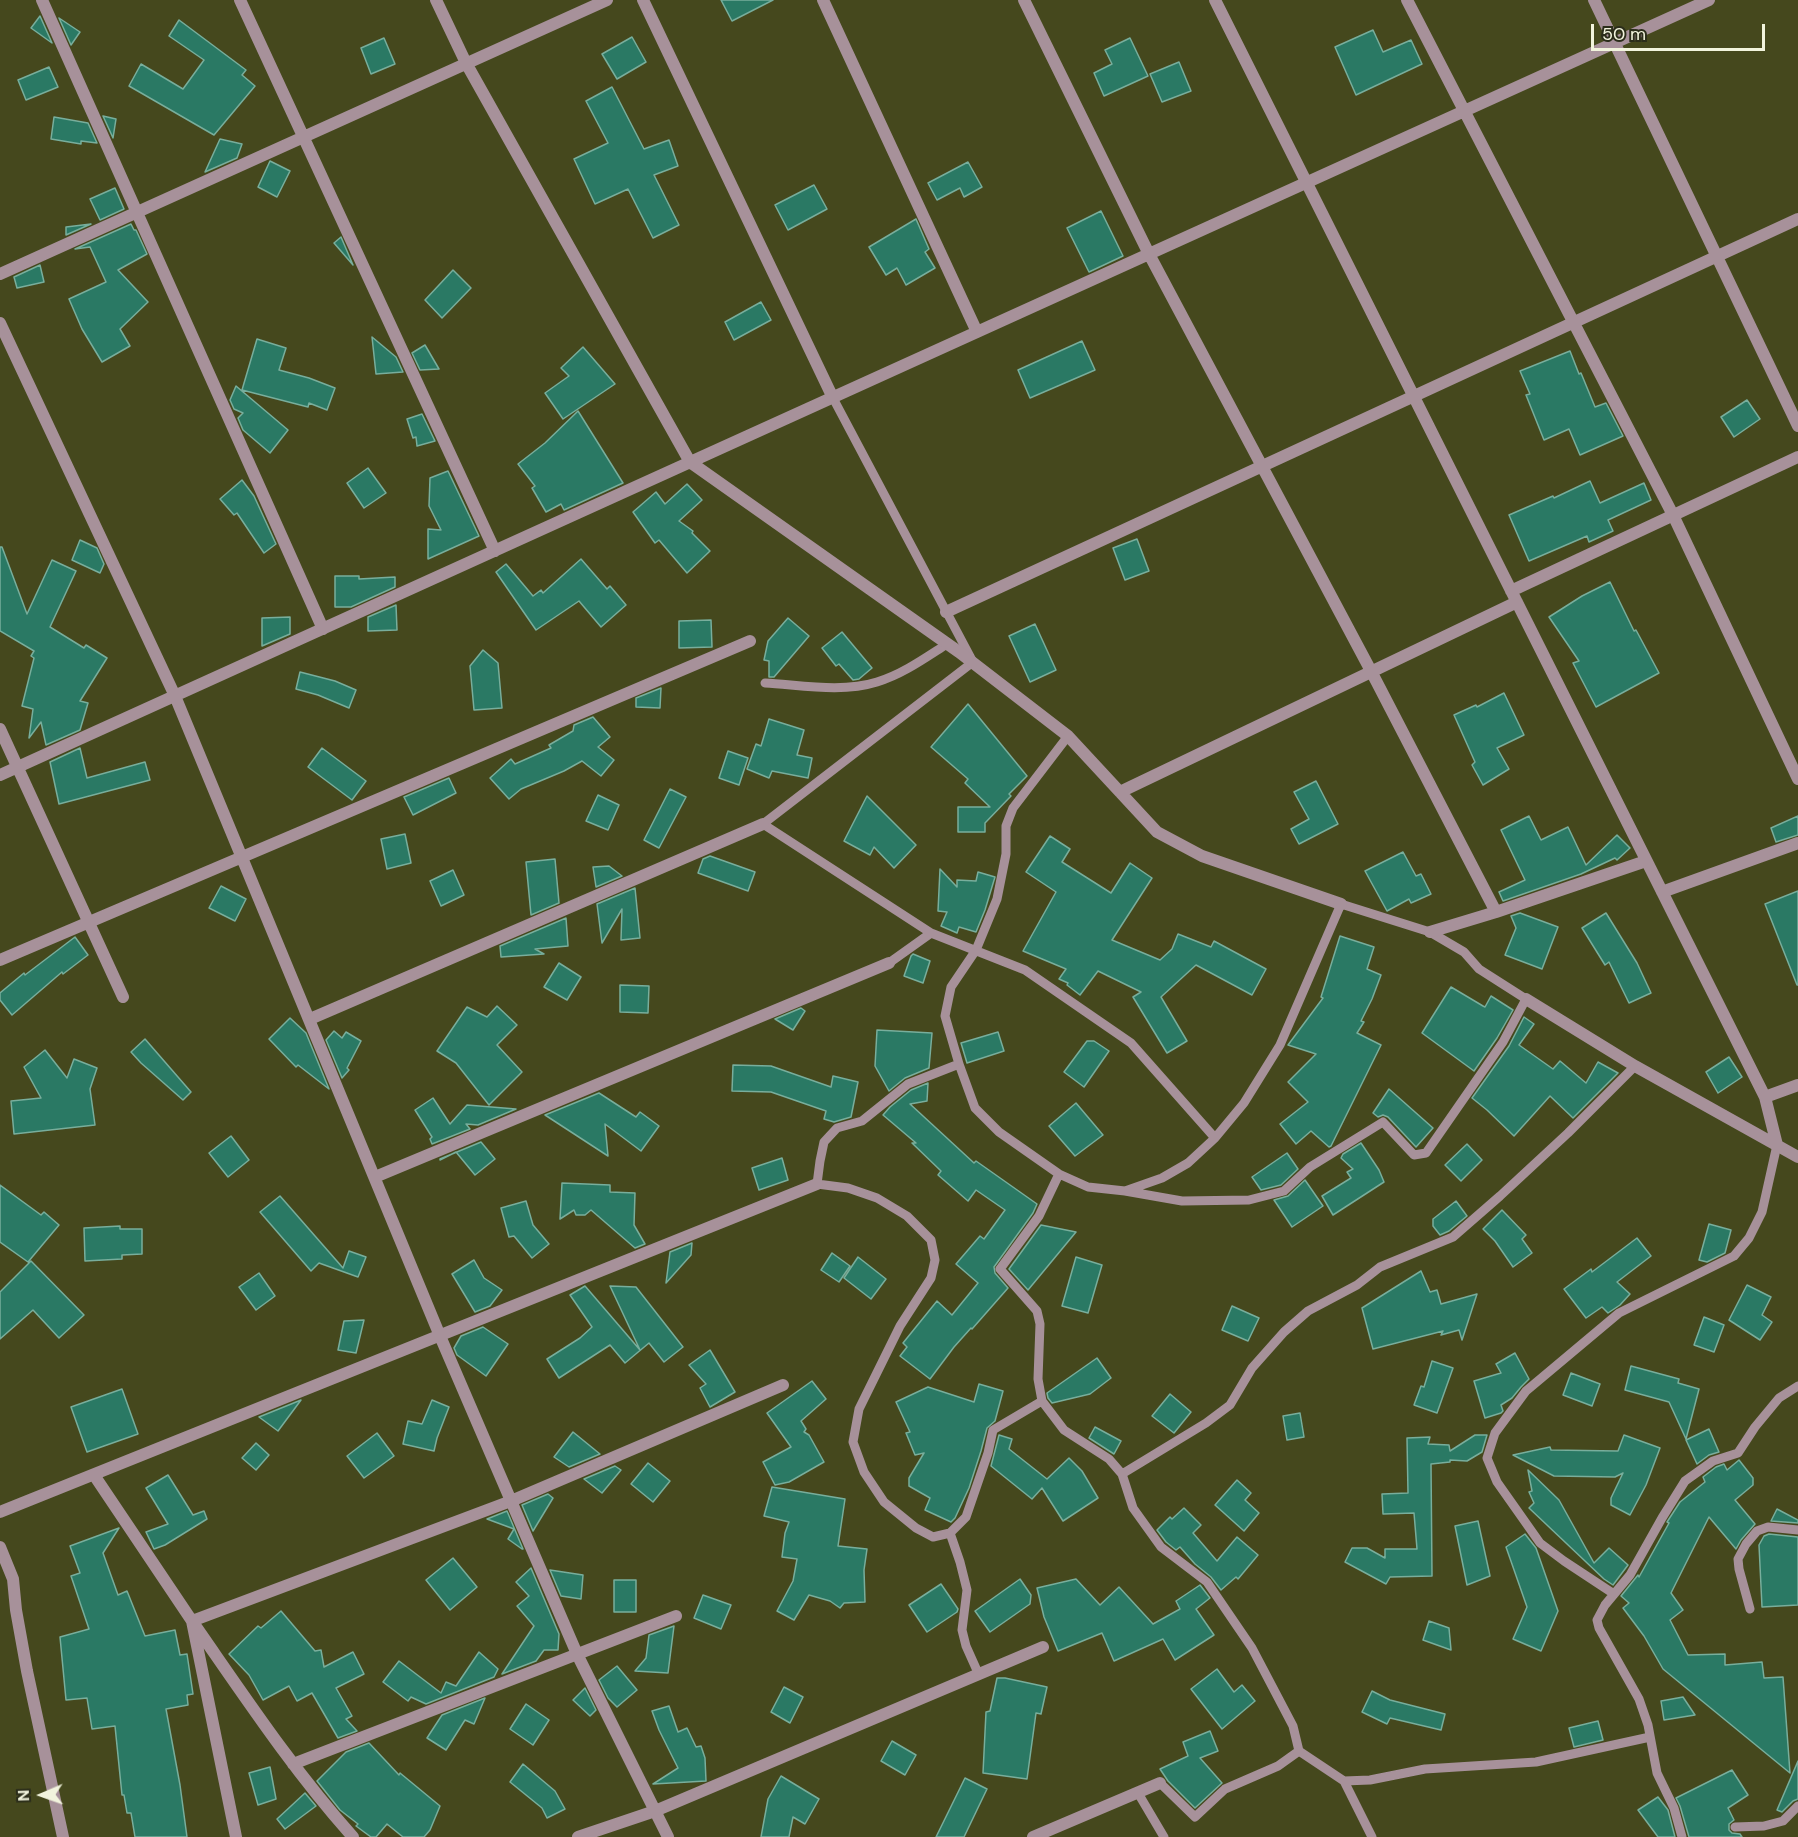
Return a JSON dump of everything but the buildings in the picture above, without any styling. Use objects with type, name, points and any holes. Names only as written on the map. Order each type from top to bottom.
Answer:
[{"type":"street","points":[[42,0],[323,629]]},
{"type":"street","points":[[240,0],[495,551]]},
{"type":"street","points":[[436,0],[466,63],[690,462],[973,662],[1068,736],[1157,832],[1202,856],[1341,904]]},
{"type":"street","points":[[0,274],[607,0]]},
{"type":"street","points":[[643,0],[833,398]]},
{"type":"street","points":[[823,0],[977,332]]},
{"type":"street","points":[[1024,0],[1149,254],[1371,671],[1496,912]]},
{"type":"street","points":[[1215,0],[1765,1097],[1777,1145]]},
{"type":"street","points":[[1407,0],[1673,515],[1798,779]]},
{"type":"street","points":[[1594,0],[1798,426]]},
{"type":"street","points":[[0,775],[1709,0]]},
{"type":"street","points":[[946,612],[1798,219]]},
{"type":"street","points":[[0,323],[175,696],[441,1336],[577,1654],[668,1837]]},
{"type":"street","points":[[1120,792],[1371,671],[1673,515],[1798,457]]},
{"type":"street","points":[[0,960],[750,641]]},
{"type":"street","points":[[0,729],[123,997]]},
{"type":"street","points":[[310,1019],[763,824]]},
{"type":"street","points":[[1662,892],[1798,843]]},
{"type":"street","points":[[1430,932],[1646,861]]},
{"type":"street","points":[[375,1177],[889,963]]},
{"type":"street","points":[[1526,999],[1635,1066],[1798,1157]]},
{"type":"street","points":[[1765,1097],[1798,1085]]},
{"type":"street","points":[[0,1512],[817,1184]]},
{"type":"street","points":[[192,1621],[511,1501],[783,1385]]},
{"type":"street","points":[[94,1475],[192,1621],[293,1764],[327,1809],[353,1837]]},
{"type":"street","points":[[0,1547],[13,1579],[15,1610],[63,1837]]},
{"type":"street","points":[[293,1764],[676,1616]]},
{"type":"street","points":[[192,1621],[236,1837]]},
{"type":"street","points":[[578,1837],[655,1811],[1043,1647]]},
{"type":"street","points":[[1034,1837],[1160,1783]]},
{"type":"lane","points":[[833,398],[973,662],[763,824],[931,933],[1024,970],[1131,1043],[1215,1138]]},
{"type":"lane","points":[[765,683],[840,687],[876,682],[907,670],[947,644]]},
{"type":"lane","points":[[1068,736],[1013,808],[1006,826],[1006,854],[997,899],[976,950],[951,987],[945,1016],[959,1065],[975,1108],[999,1132],[1059,1174],[1088,1187],[1182,1201],[1249,1200],[1284,1191],[1310,1167],[1383,1122],[1414,1155],[1426,1153],[1503,1042],[1526,999],[1479,969],[1464,952],[1430,932],[1341,904],[1280,1045],[1244,1103],[1215,1138],[1188,1163],[1162,1178],[1125,1191]]},
{"type":"lane","points":[[889,963],[931,933]]},
{"type":"lane","points":[[959,1065],[908,1084],[862,1121],[837,1128],[824,1142],[817,1184],[848,1188],[877,1198],[907,1216],[930,1240],[935,1260],[932,1278],[900,1326],[859,1409],[853,1442],[864,1472],[884,1502],[916,1528],[933,1537],[950,1533],[966,1516],[988,1453],[993,1430],[1042,1401]]},
{"type":"lane","points":[[1122,1474],[1206,1423],[1230,1405],[1252,1368],[1284,1332],[1308,1311],[1357,1285],[1380,1267],[1453,1237],[1568,1133],[1635,1066]]},
{"type":"lane","points":[[1614,1594],[1540,1543],[1497,1482],[1487,1458],[1495,1433],[1526,1391],[1619,1313],[1734,1256],[1749,1238],[1762,1212],[1777,1145]]},
{"type":"lane","points":[[1059,1174],[1038,1216],[1000,1269],[1037,1311],[1040,1324],[1038,1379],[1042,1401],[1064,1430],[1109,1459],[1122,1474],[1133,1508],[1161,1547],[1207,1582],[1252,1648],[1293,1726],[1299,1750],[1344,1781],[1372,1837]]},
{"type":"lane","points":[[1682,1837],[1674,1808],[1657,1773],[1648,1725],[1639,1699],[1599,1628],[1598,1620],[1605,1605],[1630,1575],[1684,1481],[1713,1461],[1738,1453],[1755,1427],[1779,1398],[1798,1386]]},
{"type":"lane","points":[[1750,1609],[1738,1559],[1746,1544],[1757,1531],[1768,1527],[1798,1530]]},
{"type":"lane","points":[[950,1533],[967,1590],[962,1630],[966,1646],[979,1675]]},
{"type":"lane","points":[[1344,1781],[1370,1780],[1425,1769],[1536,1762],[1650,1737]]},
{"type":"lane","points":[[1160,1783],[1195,1817],[1225,1789],[1278,1766],[1299,1750]]},
{"type":"lane","points":[[1138,1792],[1164,1837]]},
{"type":"lane","points":[[1735,1827],[1764,1826],[1783,1821],[1798,1806]]}]
